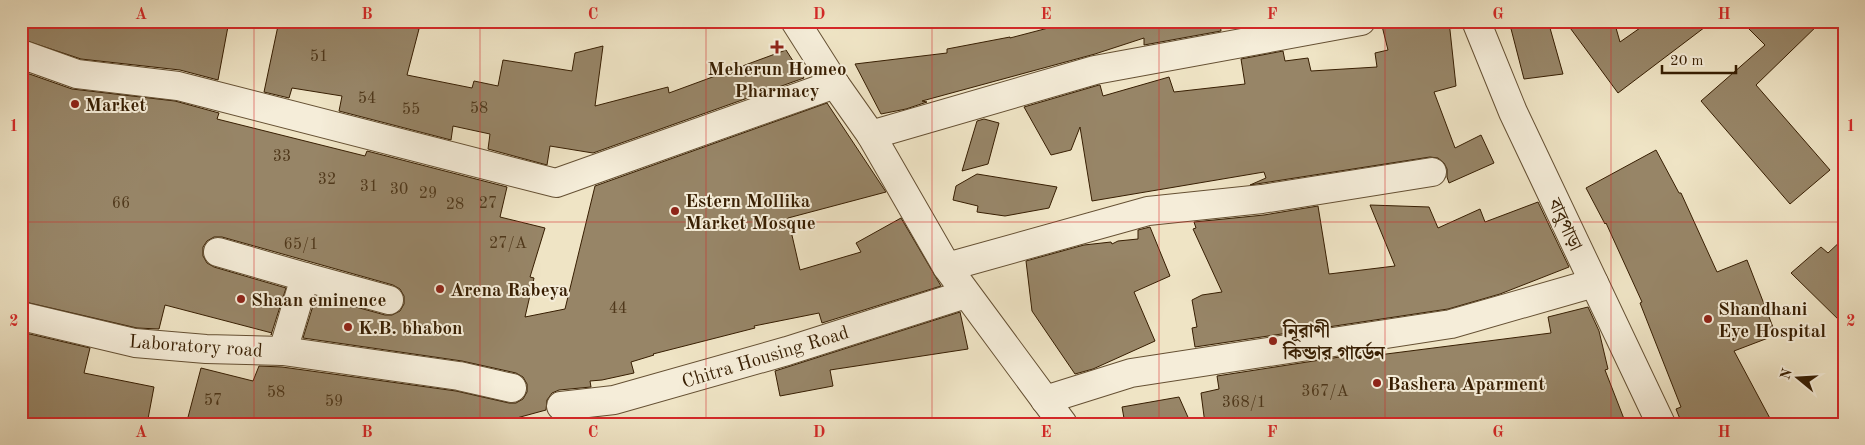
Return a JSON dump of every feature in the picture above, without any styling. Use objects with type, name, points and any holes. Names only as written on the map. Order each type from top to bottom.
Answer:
[{"type":"street","points":[[796,21],[871,135],[947,267],[1063,424]]},
{"type":"street","points":[[871,135],[1095,70],[1361,21]]},
{"type":"street","name":"বাবুপাড়া","points":[[1476,21],[1514,112],[1660,424]]},
{"type":"street","points":[[21,54],[77,74],[178,86],[556,183],[836,84]]},
{"type":"street","points":[[947,267],[1148,211],[1262,199],[1432,172]]},
{"type":"street","points":[[218,252],[389,300]]},
{"type":"street","name":"Laboratory road","points":[[284,351],[305,277]]},
{"type":"street","points":[[1046,400],[1131,372],[1451,324],[1594,283]]},
{"type":"street","name":"Chitra Housing Road","points":[[562,406],[614,400],[787,351],[966,294]]},
{"type":"street","name":"Laboratory road","points":[[21,316],[135,343],[206,349],[284,351],[458,376],[512,388]]},
{"type":"building","points":[[21,21],[229,21],[218,80],[180,70],[81,59],[21,39]]},
{"type":"building","points":[[279,21],[390,21],[419,29],[407,75],[472,88],[474,81],[498,86],[503,60],[572,71],[575,53],[603,46],[595,106],[668,87],[669,93],[786,50],[804,78],[593,153],[550,146],[547,165],[488,149],[490,134],[453,126],[451,140],[339,111],[342,96],[292,88],[289,98],[264,92]]},
{"type":"building","points":[[1075,21],[1220,21],[1221,31],[1144,45],[1144,38],[1095,54],[922,101],[927,102],[906,109],[881,114],[855,64],[947,53],[947,49],[1010,38]]},
{"type":"building","points":[[1400,21],[1449,21],[1456,86],[1434,92],[1455,148],[1481,135],[1494,163],[1449,183],[1444,163],[1438,158],[1430,157],[1250,185],[1266,178],[1264,172],[1092,201],[1080,127],[1071,150],[1051,155],[1024,107],[1099,85],[1103,96],[1169,77],[1174,92],[1245,84],[1241,59],[1283,51],[1285,61],[1308,58],[1311,71],[1377,67],[1375,53],[1388,50],[1382,26]]},
{"type":"building","points":[[1509,21],[1548,21],[1563,74],[1524,79]]},
{"type":"building","points":[[1565,21],[1614,21],[1620,42],[1650,21],[1713,21],[1618,93]]},
{"type":"building","points":[[1741,21],[1822,21],[1756,85],[1830,170],[1790,204],[1701,101],[1765,45]]},
{"type":"building","points":[[21,71],[72,89],[175,101],[219,113],[217,119],[365,156],[367,151],[507,187],[500,217],[545,228],[530,277],[534,278],[525,317],[565,309],[595,186],[827,103],[886,192],[788,218],[800,270],[861,252],[856,243],[901,218],[941,286],[822,323],[819,313],[754,326],[755,328],[653,354],[631,362],[634,373],[590,381],[591,387],[559,390],[552,393],[547,400],[546,410],[513,419],[512,424],[198,424],[187,421],[201,368],[253,381],[259,366],[282,367],[456,391],[509,403],[516,403],[523,399],[527,392],[527,384],[523,377],[516,373],[462,361],[303,338],[316,296],[385,315],[392,315],[400,311],[404,304],[404,296],[400,289],[393,285],[222,237],[214,237],[207,241],[203,247],[203,256],[207,263],[214,267],[286,288],[272,333],[165,305],[159,329],[137,328],[21,301]]},
{"type":"building","points":[[984,119],[999,123],[988,164],[962,171],[977,121]]},
{"type":"building","points":[[1656,150],[1679,193],[1681,193],[1717,272],[1747,260],[1776,335],[1734,351],[1773,424],[1682,424],[1676,409],[1681,407],[1640,303],[1642,302],[1606,223],[1586,188]]},
{"type":"building","points":[[977,174],[1057,187],[1049,208],[1005,216],[977,212],[978,206],[953,200],[956,186]]},
{"type":"building","points":[[1538,202],[1569,267],[1500,294],[1448,309],[1195,347],[1192,328],[1197,327],[1192,300],[1202,295],[1222,292],[1193,229],[1196,228],[1194,222],[1264,215],[1318,206],[1329,274],[1395,266],[1370,205],[1429,207],[1438,228],[1480,209],[1485,222]]},
{"type":"building","points":[[1150,227],[1170,276],[1134,292],[1155,341],[1093,369],[1075,374],[1032,311],[1026,261],[1084,245],[1111,242],[1112,244],[1118,241],[1138,239],[1138,230]]},
{"type":"building","points":[[1844,238],[1844,325],[1791,273],[1821,247],[1828,253]]},
{"type":"building","points":[[1588,307],[1599,331],[1608,369],[1605,370],[1626,424],[1355,424],[1355,418],[1315,424],[1313,424],[1312,420],[1279,424],[1205,424],[1201,393],[1219,389],[1217,376],[1346,356],[1347,359],[1551,333],[1548,317]]},
{"type":"building","points":[[960,312],[968,349],[830,370],[833,386],[780,396],[775,371]]},
{"type":"building","points":[[21,332],[90,348],[84,373],[154,387],[147,424],[99,424],[74,419],[73,424],[48,424],[21,418]]},
{"type":"building","points":[[1179,397],[1191,424],[1125,424],[1122,407]]},
{"type":"building","points":[[595,418],[595,424],[555,424],[555,420],[563,422]]},
{"type":"place","name":"Meherun Homeo Pharmacy","points":[[777,47]]},
{"type":"place","name":"Market","points":[[75,104]]},
{"type":"place","name":"Estern Mollika Market Mosque","points":[[675,211]]},
{"type":"place","name":"Arena Rabeya","points":[[440,289]]},
{"type":"place","name":"Shaan eminence","points":[[241,299]]},
{"type":"place","name":"Shandhani Eye Hospital","points":[[1708,319]]},
{"type":"place","name":"K.B. bhabon","points":[[348,327]]},
{"type":"place","name":"নিূরাণী কিন্ডার গার্ডেন","points":[[1273,341]]},
{"type":"place","name":"Bashera Aparment","points":[[1377,383]]}]
